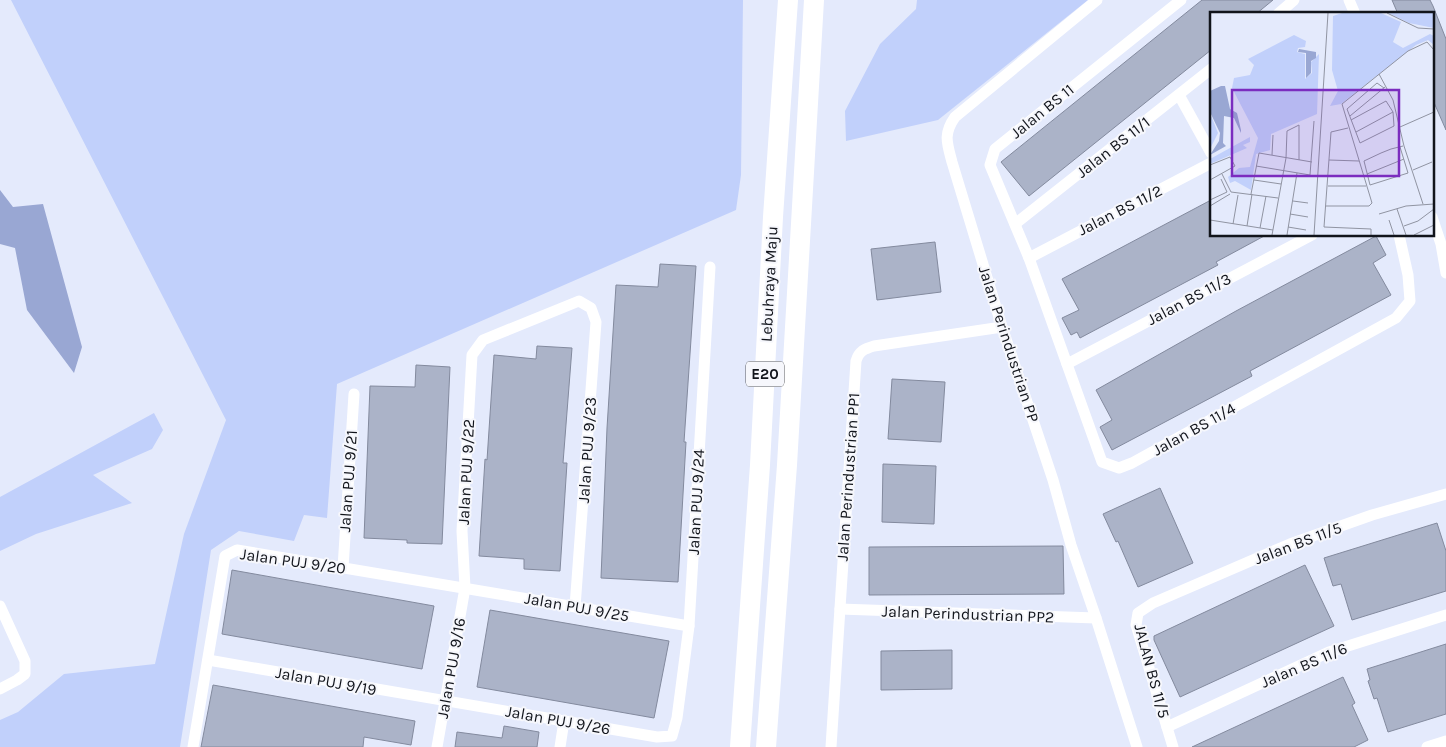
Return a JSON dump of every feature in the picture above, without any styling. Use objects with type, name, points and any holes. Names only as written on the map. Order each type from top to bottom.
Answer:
[{"type":"highway","name":"Lebuhraya Maju","points":[[740,747],[760,465],[773,217],[788,0]]},
{"type":"highway","name":"Lebuhraya Maju","points":[[766,747],[787,465],[814,0]]},
{"type":"street","name":"Jalan Perindustrian PP","points":[[1097,0],[955,117],[948,128],[947,143],[1002,327],[1053,480],[1071,545],[1136,747]]},
{"type":"street","name":"Jalan BS 11","points":[[1029,258],[990,165],[995,149],[1181,0]]},
{"type":"street","points":[[1280,12],[1294,0]]},
{"type":"street","points":[[1349,0],[1354,12]]},
{"type":"street","name":"Jalan BS 11/1","points":[[1015,224],[1210,70]]},
{"type":"street","points":[[1179,95],[1210,151]]},
{"type":"street","name":"Jalan BS 11/2","points":[[1029,258],[1210,164]]},
{"type":"street","points":[[1434,223],[1441,244],[1446,273]]},
{"type":"street","name":"Jalan BS 11/3","points":[[1067,364],[1310,236]]},
{"type":"street","name":"Jalan BS 11/4","points":[[1029,258],[1102,462],[1118,468],[1132,463],[1396,318],[1410,301],[1408,275],[1399,236]]},
{"type":"street","name":"Jalan PUJ 9/24","points":[[672,736],[677,718],[689,626],[710,267]]},
{"type":"street","name":"Jalan PUJ 9/22","points":[[465,588],[462,531],[472,355],[483,340],[579,301]]},
{"type":"street","name":"Jalan PUJ 9/23","points":[[575,607],[596,322],[591,308],[579,301]]},
{"type":"street","name":"Jalan Perindustrian PP1","points":[[831,747],[848,465],[858,354],[864,349],[874,346],[1002,327]]},
{"type":"street","name":"Jalan PUJ 9/21","points":[[343,568],[354,394]]},
{"type":"street","name":"Jalan BS 11/5","points":[[1153,602],[1290,544],[1372,515],[1446,494]]},
{"type":"street","name":"Jalan PUJ 9/20","points":[[193,747],[225,556],[237,550],[465,588]]},
{"type":"street","name":"Jalan PUJ 9/25","points":[[465,588],[689,626]]},
{"type":"street","name":"Jalan PUJ 9/16","points":[[437,747],[465,588]]},
{"type":"street","name":"JALAN BS 11/5","points":[[1153,602],[1138,612],[1136,624],[1173,747]]},
{"type":"street","points":[[0,606],[25,661],[25,674],[0,689]]},
{"type":"street","name":"Jalan Perindustrian PP2","points":[[840,609],[1096,618]]},
{"type":"street","name":"Jalan BS 11/6","points":[[1167,727],[1329,652],[1446,615]]},
{"type":"street","name":"Jalan PUJ 9/19","points":[[208,660],[445,701]]},
{"type":"street","name":"Jalan PUJ 9/26","points":[[445,701],[656,737],[672,736]]},
{"type":"street","points":[[560,747],[564,721]]},
{"type":"street","points":[[1427,747],[1446,741]]},
{"type":"shaded area","points":[[11,0],[743,0],[741,175],[736,210],[337,384],[327,518],[304,515],[294,541],[239,531],[211,550],[180,747],[0,747],[0,720],[18,712],[64,674],[155,664],[184,534],[226,420]]},
{"type":"shaded area","points":[[917,0],[1088,0],[938,120],[846,141],[845,111],[880,44],[916,9]]},
{"type":"shaded area","points":[[0,190],[13,207],[43,204],[82,347],[74,373],[27,310],[15,248],[0,244]]},
{"type":"shaded area","points":[[154,413],[163,430],[152,449],[93,475],[132,503],[36,534],[0,551],[0,497]]},
{"type":"building","points":[[1202,0],[1273,0],[1258,12],[1210,12],[1210,51],[1029,196],[1001,162]]},
{"type":"building","points":[[1392,0],[1430,0],[1433,6],[1446,39],[1446,130],[1434,103],[1434,12],[1397,12]]},
{"type":"building","points":[[1210,201],[1210,236],[1264,236],[1216,262],[1218,265],[1080,338],[1077,332],[1071,335],[1062,318],[1079,310],[1062,279]]},
{"type":"building","points":[[1376,236],[1386,255],[1373,263],[1391,295],[1250,371],[1252,376],[1112,450],[1100,427],[1112,420],[1096,390],[1236,311]]},
{"type":"building","points":[[935,242],[941,292],[877,300],[871,249]]},
{"type":"building","points":[[660,264],[696,266],[684,442],[686,442],[678,582],[601,578],[607,428],[616,285],[658,287]]},
{"type":"building","points":[[537,346],[572,348],[563,463],[567,463],[560,571],[524,569],[524,559],[479,556],[494,355],[536,359]]},
{"type":"building","points":[[416,365],[450,367],[442,544],[407,543],[407,540],[364,538],[370,386],[415,387]]},
{"type":"building","points":[[892,379],[945,382],[941,442],[888,439]]},
{"type":"building","points":[[883,464],[936,466],[934,524],[882,522]]},
{"type":"building","points":[[1160,488],[1193,563],[1138,587],[1118,541],[1116,542],[1103,514]]},
{"type":"building","points":[[1437,523],[1446,551],[1446,591],[1352,620],[1341,584],[1333,586],[1324,558]]},
{"type":"building","points":[[1063,546],[1064,594],[869,595],[869,547]]},
{"type":"building","points":[[1305,565],[1334,626],[1180,697],[1154,640],[1154,636]]},
{"type":"building","points":[[232,570],[434,606],[422,669],[222,634]]},
{"type":"building","points":[[490,610],[669,641],[654,718],[477,687]]},
{"type":"building","points":[[1446,644],[1446,714],[1388,732],[1377,698],[1374,699],[1368,681],[1370,680],[1367,669]]},
{"type":"building","points":[[952,650],[952,689],[881,690],[881,651]]},
{"type":"building","points":[[1343,677],[1355,703],[1352,705],[1368,740],[1354,747],[1192,747]]},
{"type":"building","points":[[213,685],[415,721],[411,745],[364,737],[363,747],[201,747]]},
{"type":"building","points":[[504,726],[539,732],[537,747],[455,747],[457,732],[502,738]]}]
